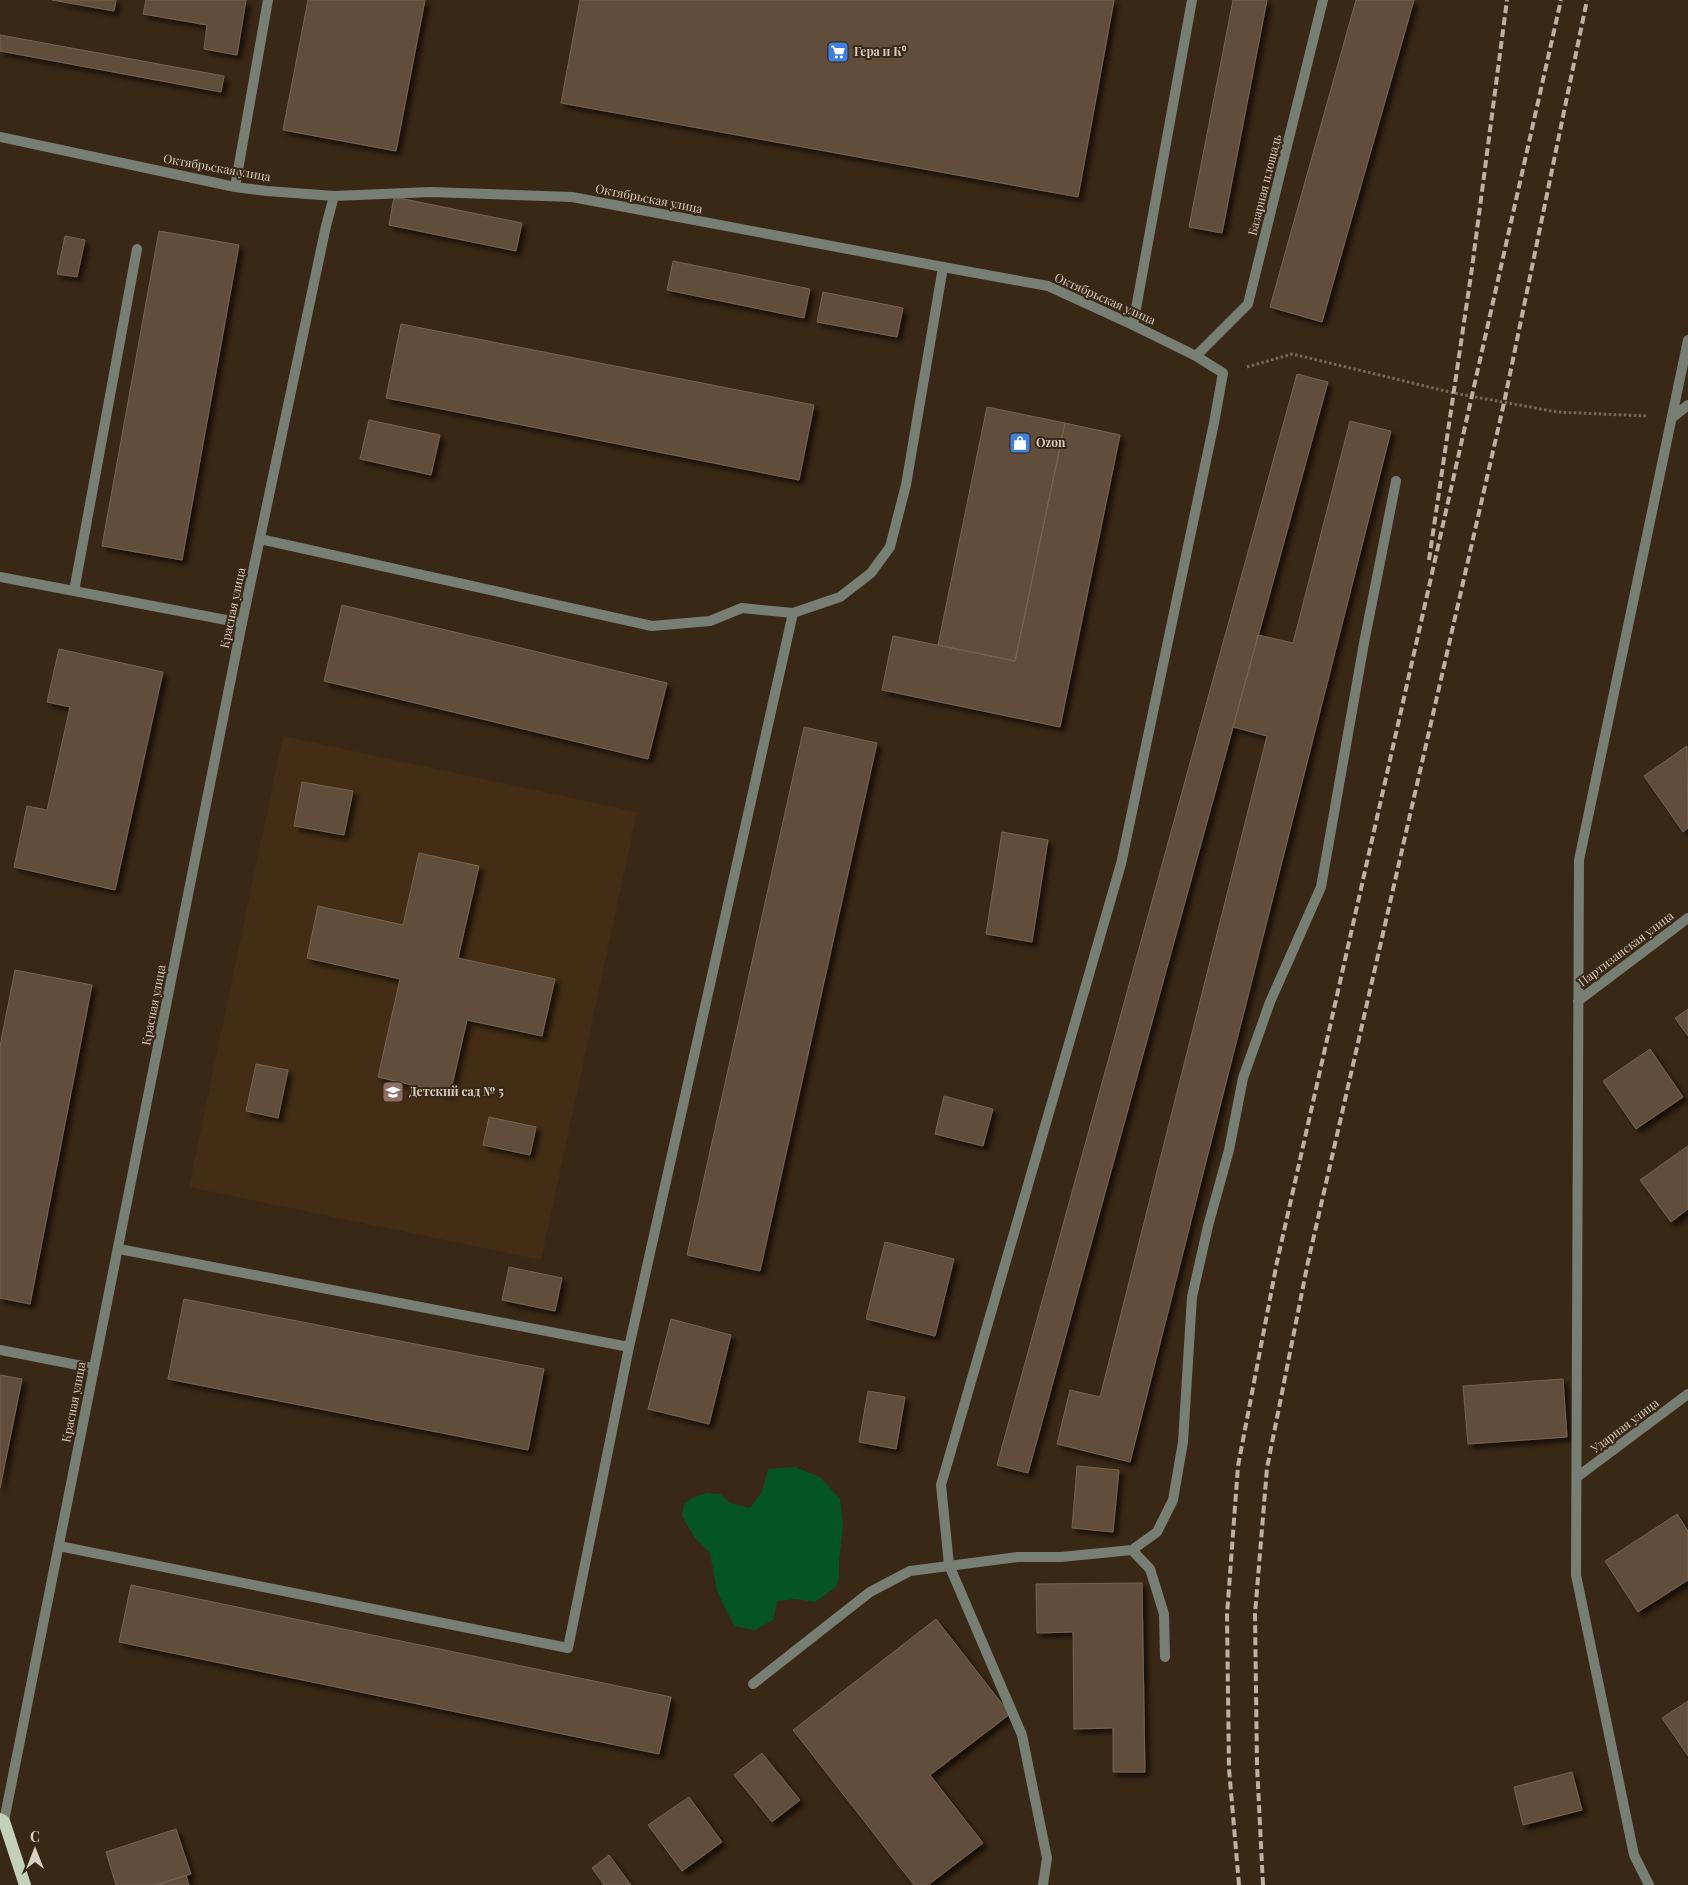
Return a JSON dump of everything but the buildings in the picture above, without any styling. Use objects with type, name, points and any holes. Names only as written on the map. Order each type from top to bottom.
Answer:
[{"type":"main road","points":[[2,1820],[25,1885]]},
{"type":"street","points":[[235,186],[268,0]]},
{"type":"street","points":[[1134,325],[1192,0]]},
{"type":"street","name":"Базарная площадь","points":[[1196,356],[1248,304],[1323,0]]},
{"type":"street","name":"Октябрьская улица","points":[[0,137],[267,191],[334,196],[430,192],[572,198],[1048,286],[1134,325],[1196,356],[1223,373]]},
{"type":"street","name":"Красная улица","points":[[2,1820],[59,1546],[93,1368],[119,1249],[242,623],[326,226],[334,196]]},
{"type":"street","points":[[74,591],[138,249]]},
{"type":"street","points":[[260,539],[652,626],[710,621],[742,608],[793,613],[840,597],[871,573],[890,548],[906,485],[943,266]]},
{"type":"street","points":[[1649,1885],[1634,1856],[1576,1575],[1579,860],[1688,340]]},
{"type":"street","points":[[1043,1885],[1047,1858],[1022,1735],[948,1565],[941,1485],[1121,864],[1223,373]]},
{"type":"street","points":[[1673,417],[1688,405]]},
{"type":"street","points":[[753,1684],[870,1592],[910,1571],[1018,1557],[1061,1557],[1132,1550],[1156,1532],[1173,1500],[1183,1442],[1192,1297],[1208,1226],[1229,1150],[1244,1078],[1270,1002],[1321,887],[1364,644],[1396,481]]},
{"type":"street","points":[[0,577],[242,623]]},
{"type":"street","points":[[59,1546],[568,1648],[629,1347],[793,613]]},
{"type":"street","name":"Партизанская улица","points":[[1578,1000],[1688,918]]},
{"type":"street","points":[[119,1249],[629,1347]]},
{"type":"street","points":[[0,1350],[93,1368]]},
{"type":"street","name":"Ударная улица","points":[[1576,1477],[1688,1394]]},
{"type":"street","points":[[1132,1550],[1150,1569],[1164,1614],[1165,1657]]},
{"type":"path","points":[[1223,373],[1292,354],[1454,393],[1556,412],[1673,417]]},
{"type":"shaded area","name":"Детский сад № 5","points":[[283,736],[637,812],[541,1260],[189,1187]]},
{"type":"green space","points":[[795,1467],[820,1477],[840,1499],[843,1526],[839,1577],[836,1587],[815,1602],[795,1599],[777,1601],[773,1620],[755,1630],[734,1626],[717,1591],[710,1553],[695,1538],[682,1516],[684,1504],[692,1498],[707,1493],[720,1494],[730,1503],[750,1508],[762,1492],[768,1469]]},
{"type":"railway","points":[[1429,560],[1472,268],[1507,0]]},
{"type":"railway","points":[[1239,1885],[1229,1769],[1227,1615],[1238,1466],[1277,1262],[1561,0]]},
{"type":"railway","points":[[1263,1885],[1257,1765],[1255,1614],[1267,1468],[1308,1262],[1504,403],[1587,0]]},
{"type":"place","name":"Гера и К⁰","points":[[838,52]]},
{"type":"place","name":"Ozon","points":[[1020,443]]},
{"type":"place","name":"Детский сад № 5","points":[[393,1092]]}]
